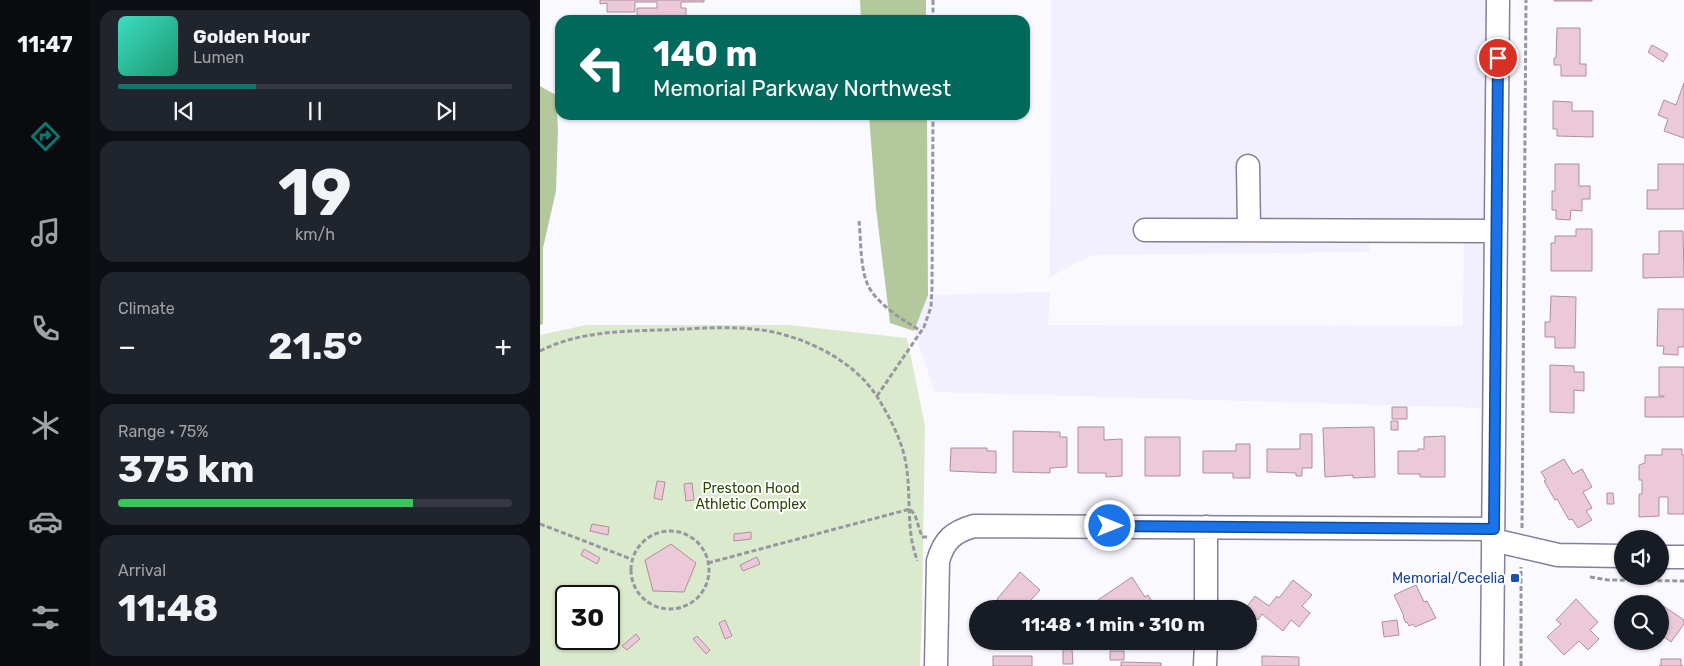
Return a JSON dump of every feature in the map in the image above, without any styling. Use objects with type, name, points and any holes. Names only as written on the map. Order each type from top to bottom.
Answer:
[{"type":"street","points":[[1492,666],[1498,0]]},
{"type":"street","points":[[1248,166],[1249,229]]},
{"type":"street","points":[[1145,230],[1496,231]]},
{"type":"street","points":[[936,666],[938,561],[944,545],[958,531],[974,526],[1206,527],[1493,535],[1522,547],[1558,555],[1614,556]]},
{"type":"street","points":[[1206,527],[1206,600]]},
{"type":"street","points":[[1669,557],[1684,557]]},
{"type":"street","points":[[1206,650],[1206,666]]},
{"type":"path","points":[[933,0],[933,15]]},
{"type":"path","points":[[1521,666],[1526,0]]},
{"type":"path","points":[[877,397],[924,327],[931,306],[933,120]]},
{"type":"path","points":[[859,221],[867,284],[879,300],[897,316],[921,331]]},
{"type":"path","points":[[540,351],[554,344],[583,336],[627,331],[707,328],[753,329],[792,337],[820,348],[844,363],[867,382],[893,425],[906,463],[911,535],[917,563]]},
{"type":"path","points":[[708,563],[910,509]]},
{"type":"path","points":[[540,524],[631,559]]},
{"type":"path","points":[[668,530],[684,534],[698,543],[707,557],[708,563],[709,573],[705,589],[694,602],[679,609],[662,609],[647,603],[636,591],[630,576],[631,559],[639,545],[652,534],[668,530]]},
{"type":"shaded area","points":[[1051,0],[1488,0],[1485,408],[935,392],[914,331],[928,295],[1050,292],[1048,325],[1463,326],[1464,236],[1370,236],[1369,252],[1092,255],[1050,277]]},
{"type":"green space","points":[[860,0],[926,0],[926,15],[861,15]]},
{"type":"green space","points":[[540,86],[555,94],[555,120],[558,120],[558,128],[556,191],[543,248],[543,324],[540,325]]},
{"type":"green space","points":[[869,120],[927,120],[928,295],[914,331],[890,323],[876,208]]},
{"type":"green space","name":"Prestoon Hood Athletic Complex","points":[[586,325],[789,325],[907,338],[925,426],[920,666],[540,666],[540,335]]},
{"type":"building","points":[[600,0],[704,0],[704,2],[681,2],[681,8],[686,8],[686,15],[637,15],[637,8],[657,8],[657,2],[635,2],[635,12],[607,12],[607,3],[600,4]]},
{"type":"building","points":[[1592,0],[1592,1],[1554,1]]},
{"type":"building","points":[[1557,28],[1580,28],[1580,64],[1586,64],[1586,76],[1561,76],[1561,65],[1554,65]]},
{"type":"building","points":[[1652,45],[1668,54],[1663,62],[1648,52]]},
{"type":"building","points":[[1684,83],[1684,138],[1664,131],[1668,119],[1658,115],[1664,100],[1676,105]]},
{"type":"building","points":[[1553,101],[1572,102],[1572,111],[1593,111],[1593,137],[1557,136],[1557,129],[1553,129]]},
{"type":"building","points":[[1555,164],[1579,164],[1579,186],[1590,186],[1590,199],[1582,199],[1582,211],[1571,210],[1570,220],[1556,219],[1556,210],[1552,210],[1552,191],[1555,191]]},
{"type":"building","points":[[1658,164],[1684,164],[1684,209],[1647,209],[1647,190],[1658,190]]},
{"type":"building","points":[[1576,229],[1592,229],[1592,271],[1551,271],[1551,243],[1555,243],[1555,236],[1576,236]]},
{"type":"building","points":[[1659,231],[1683,231],[1684,277],[1643,278],[1643,254],[1659,254]]},
{"type":"building","points":[[1551,296],[1576,297],[1575,348],[1555,348],[1555,337],[1545,337],[1545,322],[1550,322]]},
{"type":"building","points":[[1658,309],[1684,309],[1684,347],[1678,347],[1678,355],[1663,354],[1664,346],[1657,346]]},
{"type":"building","points":[[1550,365],[1574,366],[1574,372],[1584,372],[1584,391],[1574,390],[1574,413],[1550,412]]},
{"type":"building","points":[[1659,367],[1684,367],[1684,417],[1645,417],[1645,397],[1664,397],[1659,396]]},
{"type":"building","points":[[1392,407],[1407,407],[1407,419],[1392,419]]},
{"type":"building","points":[[1391,421],[1398,421],[1398,430],[1391,430]]},
{"type":"building","points":[[1078,427],[1104,427],[1104,440],[1122,439],[1122,476],[1106,477],[1106,473],[1078,473]]},
{"type":"building","points":[[1374,427],[1375,477],[1353,478],[1353,475],[1325,477],[1323,428]]},
{"type":"building","points":[[1013,431],[1060,432],[1060,437],[1067,437],[1067,467],[1050,468],[1050,473],[1013,472]]},
{"type":"building","points":[[1300,434],[1312,434],[1312,468],[1302,468],[1302,476],[1296,476],[1296,473],[1267,472],[1267,449],[1300,449]]},
{"type":"building","points":[[1445,436],[1445,477],[1420,477],[1420,474],[1398,474],[1398,451],[1418,451],[1418,449],[1424,449],[1424,437]]},
{"type":"building","points":[[1145,437],[1180,437],[1180,476],[1145,476]]},
{"type":"building","points":[[1236,444],[1250,444],[1250,478],[1233,478],[1233,473],[1203,473],[1203,451],[1236,451]]},
{"type":"building","points":[[951,448],[987,448],[987,451],[996,451],[996,473],[950,471]]},
{"type":"building","points":[[1662,449],[1682,449],[1682,455],[1684,455],[1684,514],[1668,514],[1668,497],[1659,497],[1659,516],[1639,517],[1639,494],[1642,494],[1642,480],[1639,480],[1639,465],[1645,463],[1645,455],[1662,455]]},
{"type":"building","points":[[1564,459],[1573,474],[1582,469],[1592,487],[1583,492],[1592,508],[1586,511],[1592,520],[1578,528],[1572,519],[1569,520],[1557,499],[1555,500],[1541,472]]},
{"type":"building","points":[[657,481],[665,482],[662,500],[654,498]]},
{"type":"building","points":[[692,483],[694,500],[686,501],[684,484]]},
{"type":"building","points":[[1607,493],[1613,493],[1614,504],[1607,504]]},
{"type":"building","points":[[592,524],[609,527],[608,535],[590,531]]},
{"type":"building","points":[[751,532],[751,539],[734,541],[734,534]]},
{"type":"building","points":[[671,544],[696,563],[684,592],[653,591],[645,560]]},
{"type":"building","points":[[584,549],[600,558],[597,564],[581,555]]},
{"type":"building","points":[[757,557],[760,564],[743,571],[740,565]]},
{"type":"building","points":[[1020,572],[1040,590],[1031,600],[997,599]]},
{"type":"building","points":[[1132,577],[1145,597],[1148,595],[1151,600],[1098,600]]},
{"type":"building","points":[[1293,580],[1312,595],[1302,606],[1310,613],[1299,627],[1291,620],[1283,631],[1262,614],[1257,619],[1257,600],[1252,600],[1255,596],[1269,606],[1277,596],[1279,598]]},
{"type":"building","points":[[1416,585],[1424,602],[1427,601],[1436,618],[1415,627],[1413,624],[1409,626],[1406,623],[1394,595]]},
{"type":"building","points":[[1576,599],[1598,622],[1590,630],[1599,639],[1588,650],[1579,641],[1564,655],[1547,637],[1561,624],[1556,620]]},
{"type":"building","points":[[1669,610],[1684,620],[1684,624],[1671,642],[1669,641]]},
{"type":"building","points":[[725,620],[732,636],[725,639],[719,623]]},
{"type":"building","points":[[1397,620],[1399,635],[1384,637],[1382,622]]},
{"type":"building","points":[[636,634],[640,639],[627,650],[622,646]]},
{"type":"building","points":[[697,636],[710,650],[706,654],[693,639]]},
{"type":"building","points":[[1063,650],[1072,650],[1073,664],[1063,664]]},
{"type":"building","points":[[1110,651],[1124,651],[1124,660],[1110,660]]},
{"type":"building","points":[[993,656],[1032,656],[1032,666],[993,666]]},
{"type":"building","points":[[1262,656],[1299,657],[1299,666],[1262,666]]},
{"type":"building","points":[[1661,659],[1681,659],[1681,665],[1683,666],[1659,666],[1661,665]]},
{"type":"building","points":[[1121,662],[1161,663],[1161,666],[1121,666]]},
{"type":"place","name":"Memorial/Cecelia","points":[[1515,578]]},
{"type":"route","points":[[1110,526],[1494,529],[1498,58]]}]
